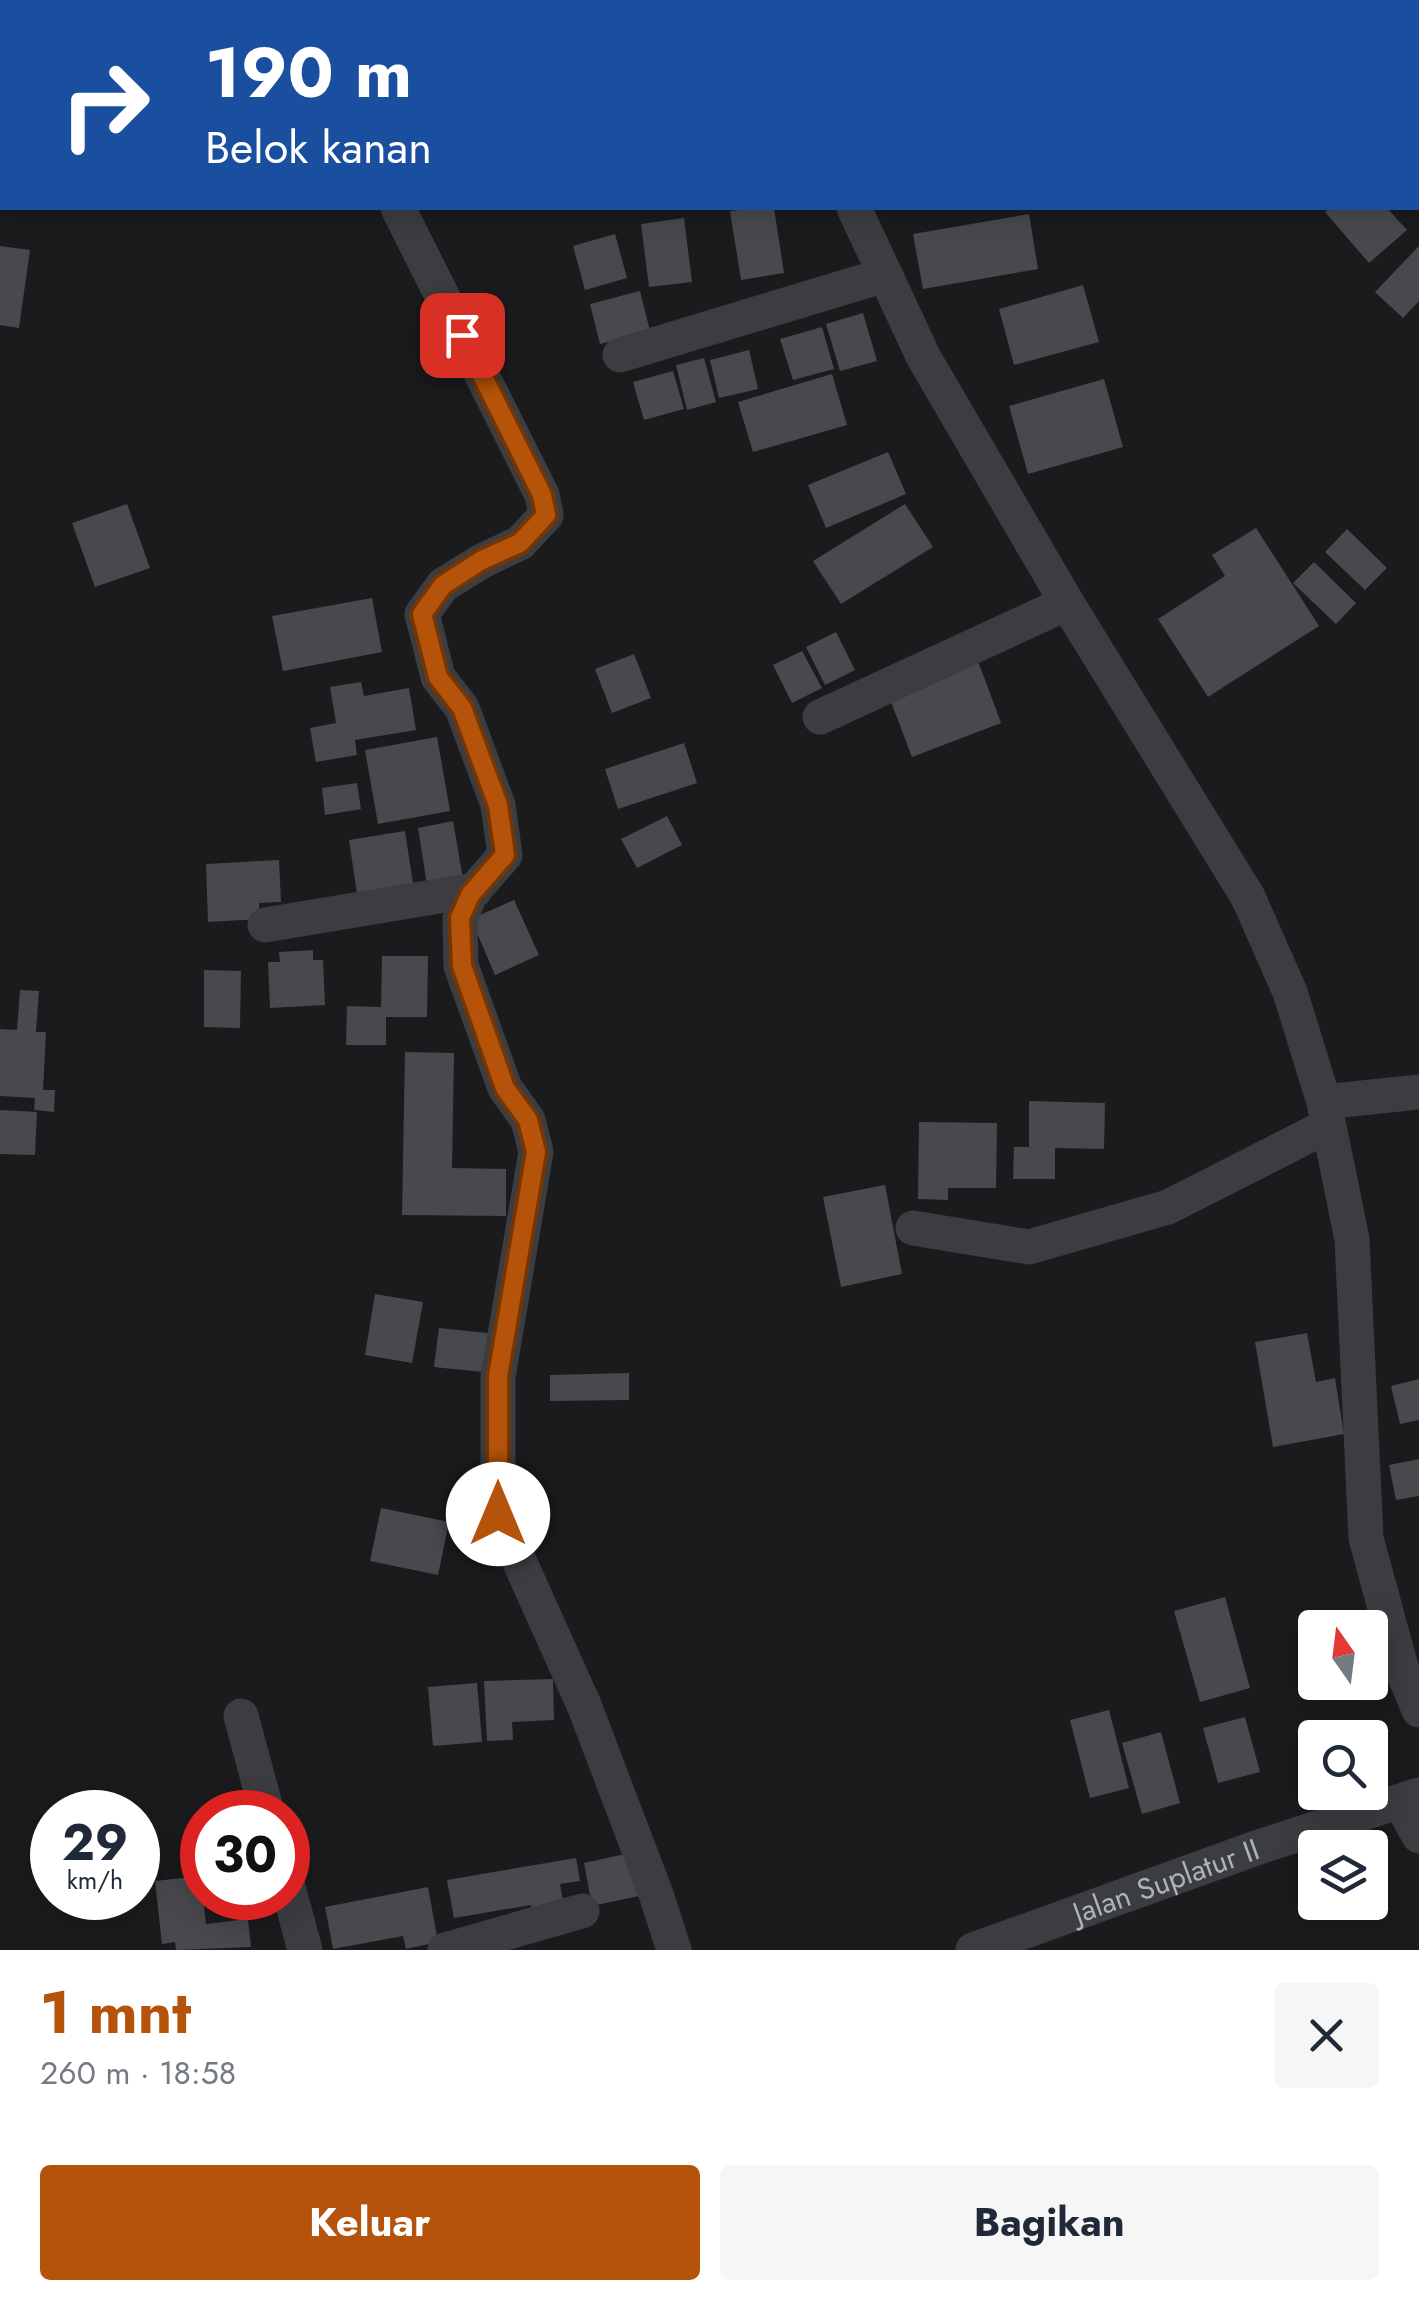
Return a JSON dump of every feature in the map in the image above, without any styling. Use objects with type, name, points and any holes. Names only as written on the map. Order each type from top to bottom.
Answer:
[{"type":"street","points":[[399,210],[542,495],[546,515],[520,543],[482,560],[443,585],[422,614],[438,677],[462,708],[498,805],[505,855],[475,890],[460,918],[462,966],[505,1088],[528,1120],[536,1152],[498,1376],[498,1514],[584,1704],[674,1950]]},
{"type":"street","points":[[855,210],[924,358],[1066,603],[1248,897],[1290,992],[1325,1114],[1352,1239],[1366,1538],[1401,1667],[1419,1710]]},
{"type":"street","points":[[620,355],[885,275]]},
{"type":"street","points":[[820,717],[1066,603]]},
{"type":"street","points":[[265,926],[475,890]]},
{"type":"street","points":[[913,1228],[1028,1247],[1168,1207],[1325,1114],[1419,1092]]},
{"type":"street","points":[[241,1716],[261,1790]]},
{"type":"street","points":[[1409,1798],[1419,1836]]},
{"type":"street","name":"Jalan Suplatur II","points":[[973,1950],[1256,1848],[1409,1798]]},
{"type":"street","points":[[445,1950],[582,1910]]},
{"type":"street","points":[[297,1920],[305,1950]]},
{"type":"building","points":[[774,210],[784,273],[741,280],[730,211]]},
{"type":"building","points":[[1389,210],[1407,230],[1369,263],[1325,212]]},
{"type":"building","points":[[1029,214],[1038,269],[923,289],[913,234]]},
{"type":"building","points":[[684,218],[692,282],[649,287],[641,224]]},
{"type":"building","points":[[615,234],[627,278],[585,290],[573,246]]},
{"type":"building","points":[[0,246],[30,250],[19,328],[0,325]]},
{"type":"building","points":[[1419,246],[1419,301],[1403,318],[1375,292]]},
{"type":"building","points":[[1083,285],[1099,342],[1014,365],[999,309]]},
{"type":"building","points":[[640,291],[650,331],[600,344],[590,304]]},
{"type":"building","points":[[863,313],[877,361],[840,371],[826,324]]},
{"type":"building","points":[[822,327],[834,369],[793,380],[780,339]]},
{"type":"building","points":[[749,350],[758,389],[719,398],[710,360]]},
{"type":"building","points":[[704,358],[716,402],[687,410],[676,365]]},
{"type":"building","points":[[673,371],[684,409],[644,420],[633,382]]},
{"type":"building","points":[[832,374],[847,425],[753,452],[738,402]]},
{"type":"building","points":[[1104,379],[1123,447],[1028,474],[1009,406]]},
{"type":"building","points":[[888,452],[906,494],[826,528],[808,485]]},
{"type":"building","points":[[127,504],[150,568],[95,587],[72,523]]},
{"type":"building","points":[[905,504],[933,547],[841,604],[813,561]]},
{"type":"building","points":[[1256,528],[1319,626],[1208,697],[1158,619],[1225,576],[1212,555]]},
{"type":"building","points":[[1347,529],[1387,568],[1365,590],[1325,552]]},
{"type":"building","points":[[1314,562],[1356,603],[1336,624],[1293,583]]},
{"type":"building","points":[[372,598],[382,652],[283,671],[272,616]]},
{"type":"building","points":[[836,632],[855,670],[825,685],[806,647]]},
{"type":"building","points":[[802,651],[822,688],[792,703],[773,665]]},
{"type":"building","points":[[634,654],[651,698],[612,713],[595,669]]},
{"type":"building","points":[[978,661],[1001,723],[912,757],[888,694]]},
{"type":"building","points":[[361,682],[364,696],[409,688],[416,730],[355,740],[357,755],[316,762],[310,728],[336,723],[330,687]]},
{"type":"building","points":[[437,737],[450,811],[378,824],[365,750]]},
{"type":"building","points":[[684,743],[697,783],[618,809],[605,769]]},
{"type":"building","points":[[357,783],[361,809],[325,815],[322,788]]},
{"type":"building","points":[[667,816],[682,845],[637,868],[621,839]]},
{"type":"building","points":[[453,821],[464,885],[428,891],[418,828]]},
{"type":"building","points":[[405,831],[413,884],[357,893],[349,840]]},
{"type":"building","points":[[279,860],[281,902],[259,903],[259,919],[208,922],[206,864]]},
{"type":"building","points":[[514,900],[539,955],[495,975],[471,919]]},
{"type":"building","points":[[313,950],[313,960],[323,960],[325,1005],[270,1008],[268,962],[280,962],[279,952]]},
{"type":"building","points":[[382,956],[428,956],[427,1017],[386,1017],[386,1045],[346,1045],[347,1006],[381,1007]]},
{"type":"building","points":[[204,970],[241,971],[240,1028],[204,1027]]},
{"type":"building","points":[[20,990],[39,991],[36,1032],[46,1032],[43,1090],[55,1090],[54,1112],[34,1110],[35,1098],[0,1096],[0,1029],[17,1030]]},
{"type":"building","points":[[405,1052],[454,1053],[452,1168],[506,1169],[506,1216],[402,1215]]},
{"type":"building","points":[[1029,1101],[1105,1103],[1104,1149],[1055,1148],[1055,1179],[1013,1179],[1014,1147],[1029,1147]]},
{"type":"building","points":[[0,1110],[37,1112],[35,1155],[0,1154]]},
{"type":"building","points":[[919,1122],[997,1123],[996,1188],[948,1188],[948,1200],[918,1199]]},
{"type":"building","points":[[885,1185],[902,1274],[841,1287],[823,1197]]},
{"type":"building","points":[[375,1294],[423,1302],[412,1363],[365,1355]]},
{"type":"building","points":[[439,1328],[497,1334],[492,1373],[434,1367]]},
{"type":"building","points":[[1307,1333],[1316,1382],[1335,1378],[1344,1434],[1273,1447],[1255,1342]]},
{"type":"building","points":[[629,1373],[629,1400],[550,1401],[550,1375]]},
{"type":"building","points":[[1419,1379],[1419,1420],[1400,1424],[1391,1386]]},
{"type":"building","points":[[1419,1459],[1419,1496],[1396,1500],[1389,1465]]},
{"type":"building","points":[[381,1508],[449,1522],[438,1575],[370,1561]]},
{"type":"building","points":[[1225,1597],[1250,1688],[1200,1702],[1174,1611]]},
{"type":"building","points":[[553,1679],[554,1720],[512,1722],[513,1740],[487,1741],[484,1681]]},
{"type":"building","points":[[477,1683],[482,1742],[433,1746],[428,1687]]},
{"type":"building","points":[[1109,1710],[1129,1788],[1090,1798],[1070,1720]]},
{"type":"building","points":[[1245,1717],[1260,1772],[1218,1783],[1203,1728]]},
{"type":"building","points":[[1161,1732],[1180,1803],[1142,1814],[1122,1743]]},
{"type":"building","points":[[630,1853],[639,1896],[592,1906],[584,1863]]},
{"type":"building","points":[[576,1858],[580,1881],[560,1884],[564,1907],[532,1912],[531,1905],[454,1918],[447,1880]]},
{"type":"building","points":[[180,1878],[180,1920],[206,1920],[206,1924],[248,1920],[251,1947],[176,1950],[175,1942],[162,1944],[160,1880]]},
{"type":"building","points":[[428,1887],[438,1942],[406,1949],[403,1936],[333,1949],[325,1907]]},
{"type":"route","points":[[462,335],[542,495],[546,515],[520,543],[482,560],[443,585],[422,614],[438,677],[462,708],[498,805],[505,855],[470,895],[460,918],[462,966],[505,1088],[528,1120],[536,1152],[498,1376],[498,1514]]}]
